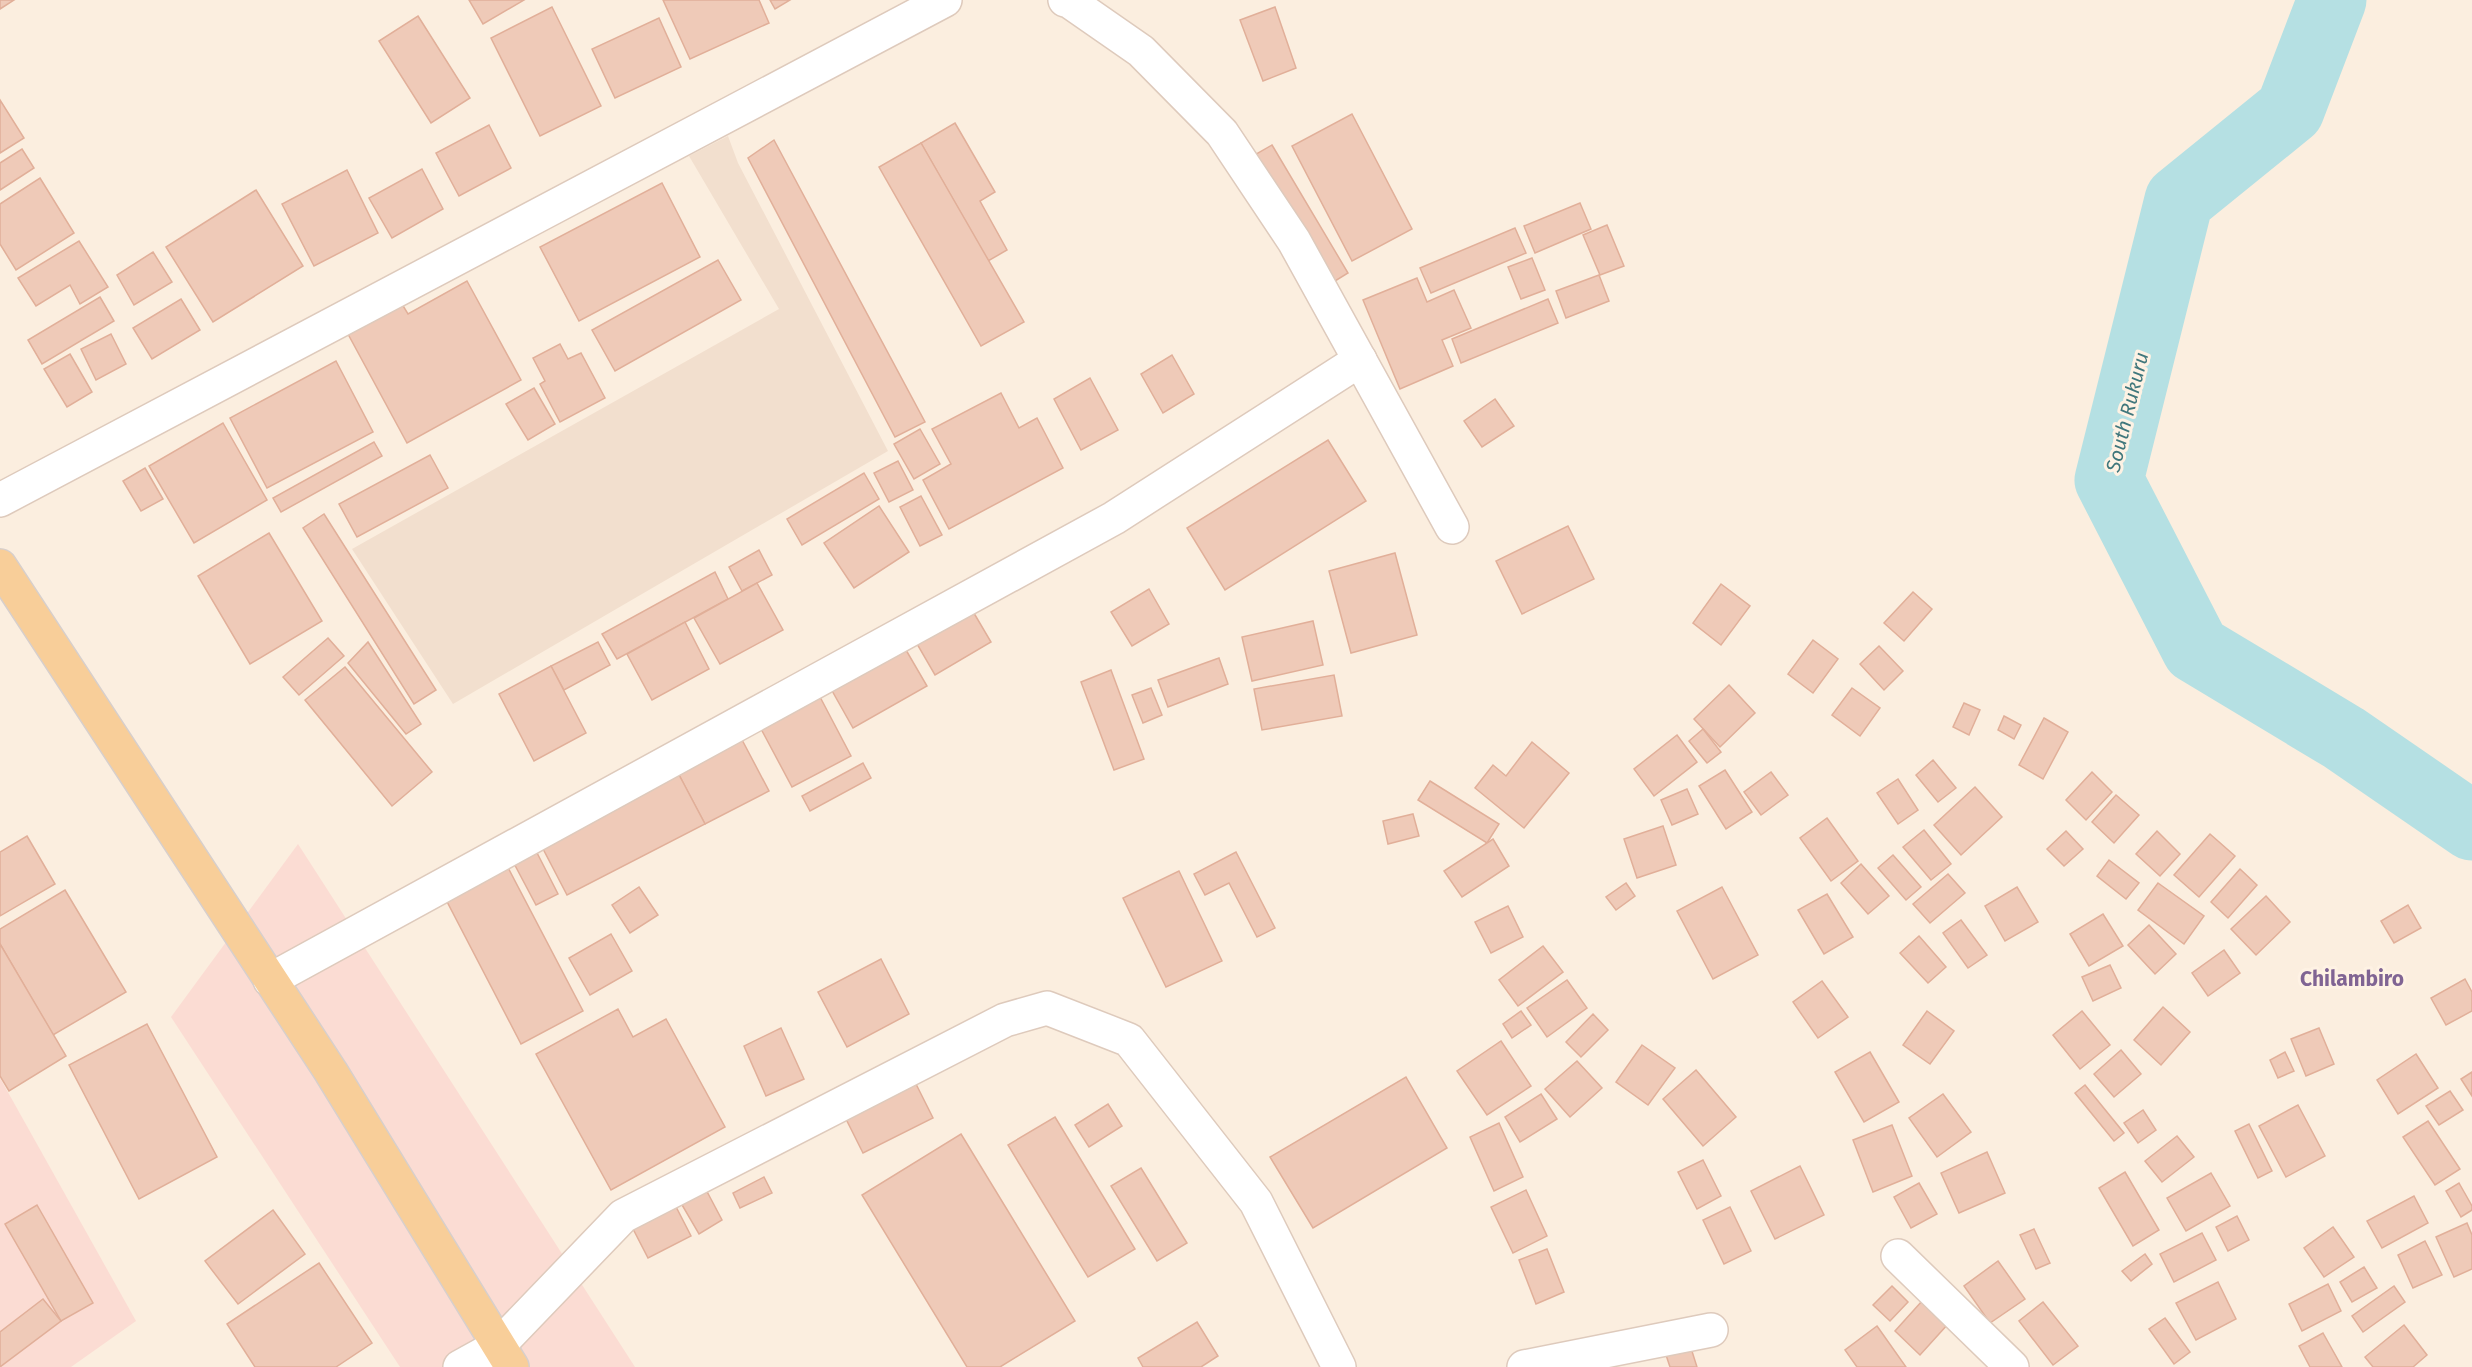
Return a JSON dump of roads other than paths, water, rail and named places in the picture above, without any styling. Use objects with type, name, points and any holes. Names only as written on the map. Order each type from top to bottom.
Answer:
[{"type":"main road","points":[[0,566],[330,1072],[505,1356]]},
{"type":"street","points":[[0,500],[945,0]]},
{"type":"street","points":[[1065,0],[1069,0],[1141,51],[1222,133],[1294,241],[1452,527]]},
{"type":"street","points":[[270,980],[1114,518],[1360,360]]},
{"type":"street","points":[[460,1367],[505,1356],[623,1216],[1005,1020],[1047,1008],[1129,1040],[1256,1202],[1339,1367]]},
{"type":"street","points":[[1898,1256],[2012,1367]]},
{"type":"street","points":[[1524,1367],[1710,1330]]},
{"type":"waterway","name":"South Rukuru","points":[[2332,0],[2290,110],[2179,200],[2109,480],[2196,649],[2344,738],[2472,826]]},
{"type":"district","name":"Chilambiro","points":[[2352,979]]}]
